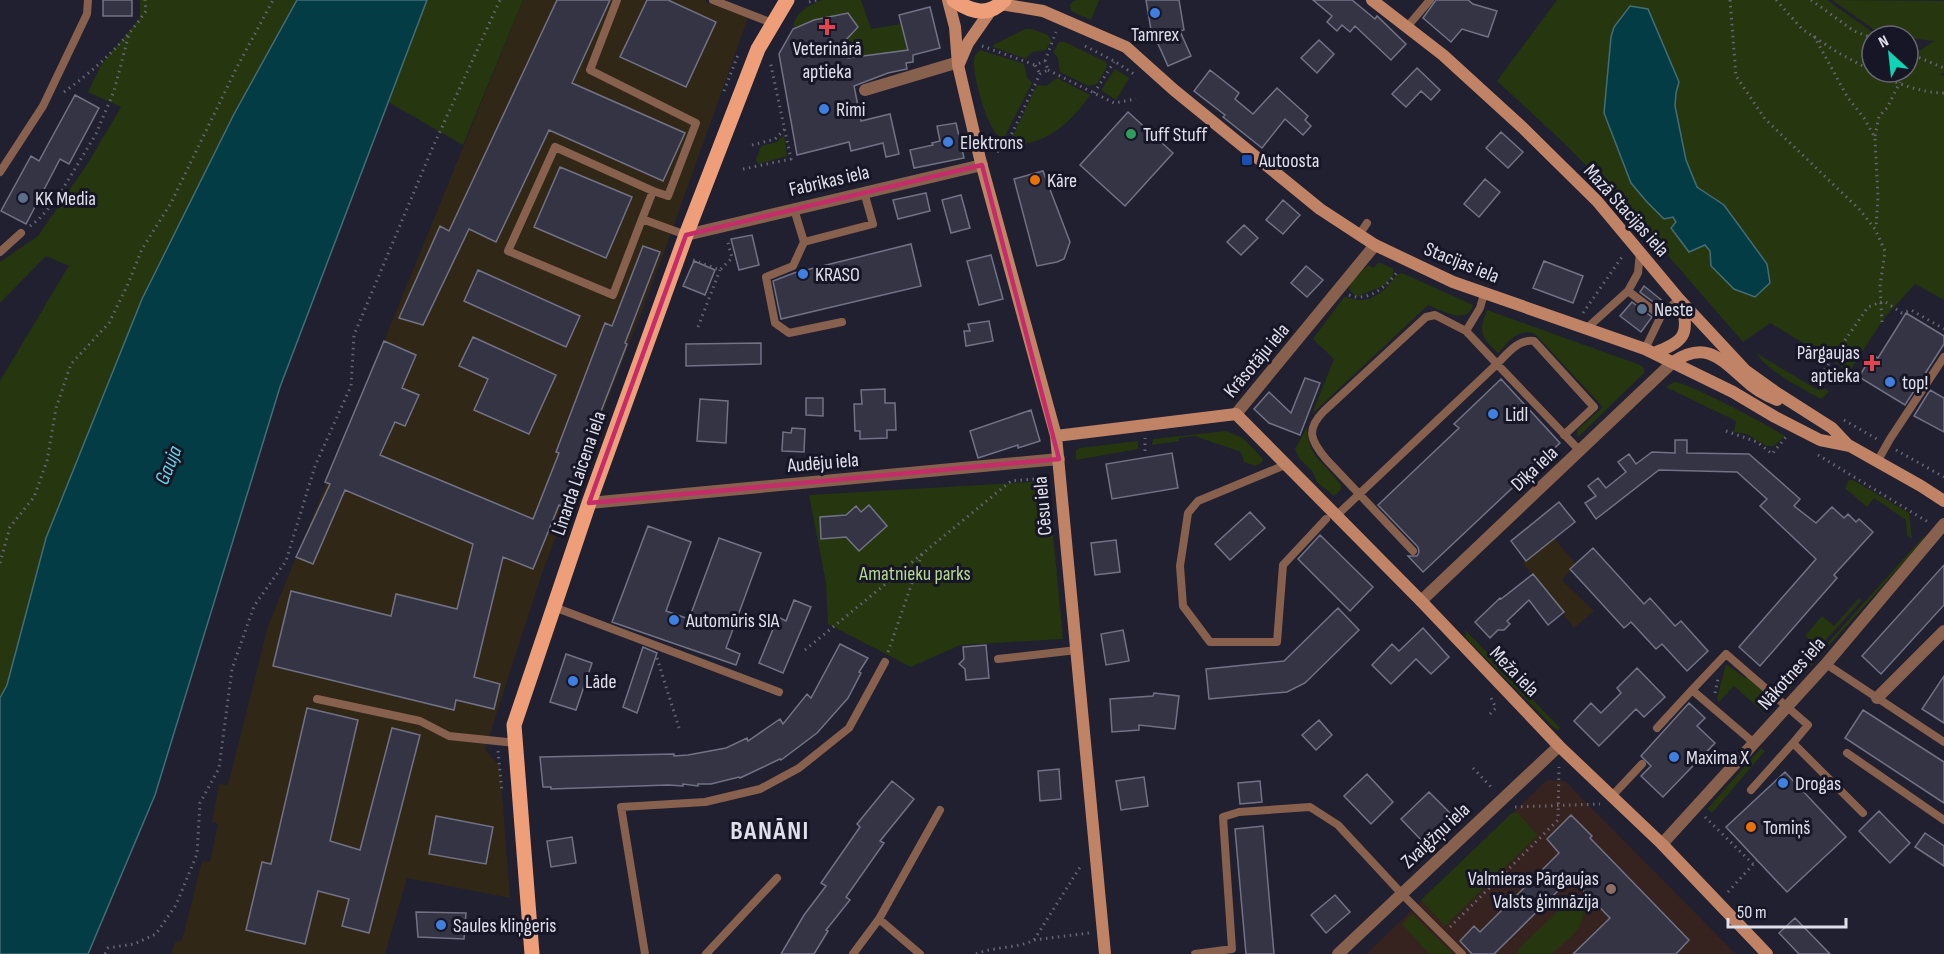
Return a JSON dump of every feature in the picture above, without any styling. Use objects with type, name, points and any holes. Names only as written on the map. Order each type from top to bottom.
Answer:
[{"type":"main road","name":"Linarda Laicena iela","points":[[532,954],[514,725],[589,503],[686,234],[747,74],[772,23],[787,0]]},
{"type":"main road","name":"Linarda Laicena iela","points":[[772,23],[803,1]]},
{"type":"main road","points":[[960,4],[978,12],[999,5]]},
{"type":"street","name":"Cēsu iela","points":[[948,0],[955,27],[955,65],[1056,436],[1105,954]]},
{"type":"street","name":"Mazā Stacijas iela","points":[[1372,0],[1443,55],[1523,128],[1597,201],[1679,299],[1746,371],[1832,428],[1850,446]]},
{"type":"street","points":[[865,90],[955,65],[968,43],[999,5]]},
{"type":"street","name":"Stacijas iela","points":[[999,5],[1042,11],[1126,47],[1174,90],[1320,209],[1375,245],[1484,294],[1650,351],[1733,392],[1820,440],[1850,446],[1944,501]]},
{"type":"street","name":"Fabrikas iela","points":[[686,234],[982,165]]},
{"type":"street","name":"Krāsotāju iela","points":[[1056,436],[1236,414],[1375,245]]},
{"type":"street","points":[[1650,351],[1677,343],[1683,336],[1686,320],[1679,299]]},
{"type":"street","points":[[1673,362],[1693,352],[1707,352],[1730,365],[1762,393],[1802,409]]},
{"type":"street","name":"Dīķa iela","points":[[1421,601],[1673,362]]},
{"type":"street","name":"Meža iela","points":[[1236,414],[1331,517],[1421,601],[1559,746],[1662,843],[1767,954]]},
{"type":"street","name":"Audēju iela","points":[[589,503],[1059,459]]},
{"type":"street","name":"Nākotnes iela","points":[[1662,843],[1826,664],[1944,524]]},
{"type":"street","points":[[1878,698],[1944,631]]},
{"type":"street","name":"Zvaigžņu iela","points":[[1338,954],[1559,746]]},
{"type":"lane","points":[[0,172],[43,106],[87,14],[88,0]]},
{"type":"lane","points":[[617,0],[590,70],[696,123],[668,196],[555,147],[508,251],[613,296],[653,191]]},
{"type":"lane","points":[[714,0],[772,23]]},
{"type":"lane","points":[[1407,27],[1430,0]]},
{"type":"lane","points":[[804,242],[873,224],[864,192]]},
{"type":"lane","points":[[794,209],[804,242],[792,266],[766,277],[775,323],[789,333],[842,322]]},
{"type":"lane","points":[[642,219],[686,234]]},
{"type":"lane","points":[[1359,235],[1367,224]]},
{"type":"lane","points":[[0,252],[21,233]]},
{"type":"lane","points":[[1587,328],[1628,291],[1638,273],[1640,252]]},
{"type":"lane","points":[[1628,291],[1661,316]]},
{"type":"lane","points":[[1466,330],[1480,308],[1484,294]]},
{"type":"lane","points":[[1650,351],[1661,316],[1679,299]]},
{"type":"lane","points":[[1413,551],[1326,459],[1313,443],[1312,431],[1315,420],[1426,317],[1435,315],[1466,330],[1580,451]]},
{"type":"lane","points":[[1285,465],[1198,501],[1188,513],[1180,566],[1183,606],[1210,642],[1277,642],[1283,565],[1331,517],[1359,494],[1516,345],[1525,340],[1534,341],[1594,407],[1564,435]]},
{"type":"lane","points":[[1877,462],[1944,357]]},
{"type":"lane","points":[[554,607],[779,692]]},
{"type":"lane","points":[[998,659],[1077,650]]},
{"type":"lane","points":[[1657,728],[1726,654],[1808,726],[1751,790]]},
{"type":"lane","points":[[645,954],[621,807],[705,802],[760,789],[799,768],[849,728],[885,662]]},
{"type":"lane","points":[[1826,664],[1944,742]]},
{"type":"lane","points":[[1692,690],[1754,743]]},
{"type":"lane","points":[[317,699],[420,721],[449,736],[516,744]]},
{"type":"lane","points":[[1793,743],[1863,813]]},
{"type":"lane","points":[[1847,753],[1944,820]]},
{"type":"lane","points":[[1612,796],[1642,764]]},
{"type":"lane","points":[[1195,954],[1232,949],[1223,817],[1239,812],[1310,807],[1338,825],[1462,954]]},
{"type":"lane","points":[[853,954],[879,918],[940,810]]},
{"type":"lane","points":[[706,954],[777,878]]},
{"type":"lane","points":[[879,918],[920,954]]},
{"type":"path","points":[[43,106],[83,78],[129,34],[146,11],[145,0]]},
{"type":"path","points":[[0,563],[10,527],[34,497],[46,461],[56,408],[71,363],[108,323],[128,284],[142,249],[171,203],[236,69],[273,0]]},
{"type":"path","points":[[105,954],[108,948],[134,944],[156,934],[176,905],[197,854],[200,803],[219,768],[232,669],[254,606],[286,561],[315,466],[351,386],[354,335],[432,149],[500,0]]},
{"type":"path","points":[[803,1],[817,0]]},
{"type":"path","points":[[1730,0],[1736,76],[1765,119],[1859,209],[1875,229],[1885,251],[1880,286],[1882,322]]},
{"type":"path","points":[[1776,0],[1802,29],[1860,64]]},
{"type":"path","points":[[1811,0],[1860,33]]},
{"type":"path","points":[[1056,31],[1045,61],[1048,70],[1114,103],[1136,99]]},
{"type":"path","points":[[21,233],[39,219],[56,200],[96,134],[114,91],[129,34]]},
{"type":"path","points":[[1814,36],[1848,98],[1864,118],[1875,138]]},
{"type":"path","points":[[1077,42],[1131,72]]},
{"type":"path","points":[[980,46],[1035,65],[1045,61]]},
{"type":"path","points":[[1920,58],[1944,68]]},
{"type":"path","points":[[743,170],[791,159],[770,60]]},
{"type":"path","points":[[1094,93],[1114,61]]},
{"type":"path","points":[[1035,65],[1040,74]]},
{"type":"path","points":[[997,152],[1006,146],[1040,74],[1048,70]]},
{"type":"path","points":[[1875,229],[1878,197],[1875,138],[1879,116],[1887,108],[1899,84]]},
{"type":"path","points":[[1906,84],[1934,93],[1944,93]]},
{"type":"path","points":[[752,145],[775,139],[785,129]]},
{"type":"path","points":[[698,327],[720,270],[732,258],[727,238]]},
{"type":"path","points":[[1583,313],[1625,253]]},
{"type":"path","points":[[692,260],[720,270]]},
{"type":"path","points":[[1338,290],[1356,298],[1370,294],[1386,287],[1401,267]]},
{"type":"path","points":[[1821,375],[1868,307],[1884,302],[1902,313],[1911,310],[1944,329]]},
{"type":"path","points":[[1840,417],[1879,440]]},
{"type":"path","points":[[1726,430],[1757,442],[1773,454],[1787,435]]},
{"type":"path","points":[[1145,438],[1145,451]]},
{"type":"path","points":[[1898,450],[1944,477]]},
{"type":"path","points":[[805,650],[1011,481],[1050,478]]},
{"type":"path","points":[[885,662],[922,553]]},
{"type":"path","points":[[653,645],[679,728]]},
{"type":"path","points":[[1489,692],[1496,708],[1490,714]]},
{"type":"path","points":[[1443,935],[1558,820],[1559,767]]},
{"type":"path","points":[[1473,768],[1491,787]]},
{"type":"path","points":[[1510,808],[1600,804]]},
{"type":"path","points":[[1695,807],[1753,864]]},
{"type":"path","points":[[1034,940],[1095,844]]},
{"type":"path","points":[[1728,892],[1757,860]]},
{"type":"path","points":[[976,954],[989,949],[1022,946],[1034,940],[1103,931]]},
{"type":"highlighted area","points":[[982,165],[1059,459],[589,503],[686,235]]},
{"type":"shaded area","points":[[523,0],[706,0],[706,2],[748,18],[664,253],[541,576],[485,750],[500,766],[510,898],[407,878],[385,954],[171,954],[175,942],[182,940],[202,861],[210,862],[218,824],[212,822],[219,784],[228,785],[268,626]]},
{"type":"shaded area","points":[[1554,538],[1576,564],[1562,580],[1594,611],[1574,628],[1523,563]]},
{"type":"shaded area","points":[[1547,780],[1565,781],[1736,954],[1366,954]]},
{"type":"green space","points":[[140,0],[297,0],[234,114],[142,299],[47,538],[7,685],[0,698],[0,381],[68,267],[71,267],[46,256],[0,303],[0,262],[38,236],[88,163],[121,107],[88,92],[101,65],[140,18]]},
{"type":"green space","points":[[427,0],[523,0],[463,145],[388,102]]},
{"type":"green space","points":[[822,0],[861,0],[871,29],[901,24],[908,50],[865,56],[852,76],[845,41],[848,13],[814,20],[793,29],[799,14],[807,7]]},
{"type":"green space","points":[[1077,0],[1099,0],[1091,20],[1071,11],[1070,5]]},
{"type":"green space","points":[[1557,0],[1827,0],[1861,24],[1860,84],[1920,84],[1920,50],[1934,41],[1920,39],[1920,24],[1866,24],[1832,0],[1944,1],[1944,73],[1939,75],[1944,76],[1944,300],[1915,284],[1885,317],[1847,375],[1840,365],[1770,323],[1743,342],[1619,199],[1564,143],[1497,81]]},
{"type":"green space","points":[[1025,29],[1048,35],[1051,41],[1046,50],[1032,52],[1026,59],[993,47],[993,45]]},
{"type":"green space","points":[[1059,42],[1065,42],[1106,62],[1107,67],[1097,84],[1088,86],[1060,72],[1058,58],[1053,52]]},
{"type":"green space","points":[[980,50],[1024,64],[1027,77],[1032,83],[1005,136],[1001,138],[991,126],[979,91],[974,58]]},
{"type":"green space","points":[[1115,69],[1129,79],[1116,100],[1101,90]]},
{"type":"green space","points":[[1057,78],[1090,95],[1075,115],[1056,131],[1033,142],[1009,144],[1037,85],[1046,86]]},
{"type":"green space","points":[[784,135],[787,156],[758,164],[756,159],[761,146],[777,142]]},
{"type":"green space","points":[[1378,263],[1393,269],[1393,276],[1385,285],[1356,297],[1349,289],[1351,282],[1368,265],[1373,268]]},
{"type":"green space","points":[[1402,273],[1473,305],[1470,312],[1454,315],[1428,305],[1312,414],[1334,359],[1313,339],[1344,297],[1358,300],[1371,298]]},
{"type":"green space","points":[[1487,310],[1640,365],[1644,368],[1644,373],[1578,437],[1577,430],[1603,407],[1535,334],[1524,332],[1519,334],[1498,353],[1483,334],[1482,329]]},
{"type":"green space","points":[[1756,353],[1818,390],[1826,389],[1829,392],[1821,399],[1777,373]]},
{"type":"green space","points":[[1674,382],[1691,387],[1785,436],[1774,446],[1766,446],[1747,434],[1734,432],[1736,421],[1666,387]]},
{"type":"green space","points":[[1307,427],[1310,446],[1314,453],[1341,485],[1341,489],[1334,496],[1317,482],[1313,472],[1299,458],[1295,449]]},
{"type":"green space","points":[[1226,431],[1243,438],[1263,459],[1261,463],[1255,466],[1244,462],[1241,452],[1195,436],[1152,445],[1153,439]]},
{"type":"green space","points":[[1138,441],[1138,449],[1076,460],[1076,450],[1080,448]]},
{"type":"green space","points":[[1849,480],[1853,480],[1909,513],[1912,539],[1907,535],[1906,520],[1874,498],[1867,507],[1845,488]]},
{"type":"green space","name":"Amatnieku parks","points":[[1048,481],[1063,639],[960,645],[911,667],[828,624],[826,583],[809,495]]},
{"type":"green space","points":[[1925,535],[1922,542],[1789,690],[1788,687]]},
{"type":"green space","points":[[1858,599],[1862,600],[1782,688],[1778,687],[1815,644],[1805,636],[1822,616],[1834,626]]},
{"type":"green space","points":[[1465,630],[1560,728],[1558,730],[1466,638]]},
{"type":"green space","points":[[1726,664],[1745,678],[1748,675],[1772,696],[1762,711],[1734,686],[1719,702],[1717,699]]},
{"type":"green space","points":[[1761,748],[1765,751],[1712,813],[1707,809]]},
{"type":"green space","points":[[1517,812],[1538,835],[1445,926],[1421,900],[1512,813]]},
{"type":"green space","points":[[1573,903],[1583,910],[1583,917],[1568,940],[1552,954],[1517,954],[1519,948],[1563,906]]},
{"type":"green space","points":[[1412,914],[1453,954],[1429,954],[1402,924]]},
{"type":"water","name":"Gauja","points":[[297,0],[427,0],[280,387],[155,795],[88,954],[0,954],[0,698],[7,685],[46,538],[142,299],[234,114]]},
{"type":"water","points":[[1630,6],[1648,9],[1679,82],[1675,106],[1686,160],[1697,187],[1724,205],[1767,264],[1770,283],[1755,297],[1734,289],[1711,266],[1710,251],[1705,245],[1689,252],[1671,228],[1676,222],[1673,217],[1664,219],[1631,183],[1604,113],[1611,37],[1614,27]]},
{"type":"building","points":[[103,0],[132,0],[132,16],[103,16]]},
{"type":"building","points":[[557,0],[610,0],[572,83],[685,133],[663,181],[549,130],[496,242],[469,229],[423,325],[399,318],[440,226],[449,231]]},
{"type":"building","points":[[647,0],[668,0],[716,22],[686,87],[620,57]]},
{"type":"building","points":[[1146,0],[1179,0],[1184,30],[1180,31],[1191,56],[1168,66],[1154,35],[1152,36]]},
{"type":"building","points":[[1313,0],[1352,0],[1375,19],[1377,16],[1406,44],[1391,60],[1355,26],[1350,32],[1342,25],[1337,31],[1327,22],[1332,16]]},
{"type":"building","points":[[1436,0],[1468,0],[1473,4],[1497,11],[1488,37],[1462,29],[1451,42],[1423,18]]},
{"type":"building","name":"Rimi","points":[[930,7],[940,48],[913,55],[913,62],[906,63],[907,69],[888,73],[854,86],[861,121],[890,114],[899,154],[886,157],[883,143],[851,151],[849,142],[797,155],[779,54],[793,29],[814,20],[848,13],[858,27],[845,41],[848,58],[908,50],[899,15]]},
{"type":"building","points":[[1319,40],[1334,54],[1317,73],[1301,58]]},
{"type":"building","points":[[1417,68],[1440,90],[1431,100],[1421,91],[1406,107],[1392,94]]},
{"type":"building","points":[[1210,70],[1239,93],[1235,99],[1253,114],[1277,88],[1308,116],[1305,120],[1311,126],[1303,135],[1285,119],[1262,148],[1194,91]]},
{"type":"building","points":[[75,95],[99,108],[69,164],[60,159],[26,224],[1,211],[31,156],[39,161]]},
{"type":"building","points":[[1128,112],[1173,153],[1125,206],[1080,165]]},
{"type":"building","points":[[956,123],[964,158],[914,168],[910,150],[933,145],[932,143],[940,141],[937,126]]},
{"type":"building","points":[[1501,132],[1523,152],[1508,168],[1486,148]]},
{"type":"building","points":[[560,167],[632,197],[606,258],[534,227]]},
{"type":"building","points":[[1043,171],[1070,242],[1064,259],[1037,266],[1014,179]]},
{"type":"building","points":[[1485,179],[1500,192],[1479,217],[1464,204]]},
{"type":"building","points":[[926,193],[930,211],[898,219],[893,200]]},
{"type":"building","points":[[961,195],[970,228],[951,233],[942,200]]},
{"type":"building","points":[[1283,200],[1300,215],[1283,234],[1266,220]]},
{"type":"building","points":[[1244,225],[1258,238],[1241,255],[1227,242]]},
{"type":"building","points":[[752,235],[759,265],[739,270],[731,239]]},
{"type":"building","points":[[911,244],[921,286],[781,319],[773,281],[794,273]]},
{"type":"building","points":[[643,246],[660,252],[564,507],[559,505],[533,569],[503,557],[474,677],[500,684],[494,709],[456,700],[454,710],[273,666],[291,591],[391,616],[396,594],[457,609],[473,544],[345,490],[313,564],[296,557],[330,484],[325,482],[384,341],[416,355],[402,388],[419,395],[405,426],[395,422],[380,455],[533,519],[605,323],[612,326]]},
{"type":"building","points":[[991,255],[1003,299],[979,305],[967,261]]},
{"type":"building","points":[[694,261],[715,270],[705,295],[683,286]]},
{"type":"building","points":[[1544,261],[1583,276],[1573,303],[1533,288]]},
{"type":"building","points":[[1306,266],[1323,280],[1307,297],[1291,283]]},
{"type":"building","points":[[478,270],[580,316],[566,347],[464,301]]},
{"type":"building","points":[[1644,286],[1664,302],[1660,307],[1640,292]]},
{"type":"building","points":[[1632,302],[1652,317],[1641,332],[1620,316]]},
{"type":"building","points":[[1906,313],[1944,336],[1944,344],[1905,405],[1859,377],[1872,355],[1878,358]]},
{"type":"building","points":[[989,321],[993,341],[966,346],[964,331],[970,331],[968,324]]},
{"type":"building","points":[[473,337],[556,375],[529,434],[474,410],[488,379],[459,366]]},
{"type":"building","points":[[761,343],[761,364],[686,366],[686,344]]},
{"type":"building","points":[[1305,378],[1320,383],[1300,435],[1269,423],[1254,409],[1269,392],[1291,413]]},
{"type":"building","points":[[1501,379],[1560,443],[1423,572],[1408,556],[1417,556],[1418,547],[1378,505],[1459,428],[1454,424]]},
{"type":"building","points":[[885,389],[885,403],[895,403],[896,430],[887,430],[887,438],[860,439],[860,431],[855,431],[854,404],[862,404],[861,390]]},
{"type":"building","points":[[1930,390],[1944,398],[1944,432],[1914,416]]},
{"type":"building","points":[[806,398],[823,398],[823,416],[806,415]]},
{"type":"building","points":[[700,399],[728,401],[726,443],[697,441]]},
{"type":"building","points":[[1031,410],[1040,441],[1018,448],[1018,445],[978,458],[970,431]]},
{"type":"building","points":[[792,428],[805,429],[804,452],[782,451],[783,432],[791,433]]},
{"type":"building","points":[[1675,440],[1687,440],[1687,453],[1749,454],[1800,499],[1794,506],[1816,523],[1832,507],[1844,518],[1848,514],[1856,522],[1859,519],[1873,532],[1834,575],[1837,578],[1760,666],[1739,647],[1816,559],[1760,506],[1767,499],[1737,472],[1659,470],[1596,519],[1585,503],[1596,496],[1588,486],[1598,478],[1606,488],[1626,472],[1618,462],[1629,454],[1636,464],[1652,452],[1675,453]]},
{"type":"building","points":[[1172,453],[1178,488],[1112,499],[1106,464]]},
{"type":"building","points":[[1559,502],[1575,522],[1526,561],[1511,541]]},
{"type":"building","points":[[869,505],[887,526],[859,551],[846,537],[821,539],[820,517],[846,515],[856,506],[861,512]]},
{"type":"building","points":[[1250,512],[1265,528],[1230,560],[1215,544]]},
{"type":"building","points":[[648,526],[691,542],[666,611],[689,619],[719,538],[761,553],[726,648],[740,654],[736,665],[612,622]]},
{"type":"building","points":[[1320,535],[1373,587],[1350,611],[1298,559]]},
{"type":"building","points":[[1116,540],[1120,572],[1095,575],[1091,543]]},
{"type":"building","points":[[1593,548],[1644,604],[1650,598],[1675,626],[1681,621],[1708,651],[1687,671],[1662,644],[1656,649],[1631,622],[1624,628],[1570,569]]},
{"type":"building","points":[[1944,565],[1944,605],[1881,674],[1862,656]]},
{"type":"building","points":[[1533,574],[1564,612],[1548,625],[1529,600],[1507,621],[1510,624],[1504,630],[1498,630],[1490,638],[1475,622],[1500,598]]},
{"type":"building","points":[[794,600],[811,607],[783,673],[759,663],[778,617],[786,621]]},
{"type":"building","points":[[1338,608],[1359,630],[1305,683],[1287,692],[1209,699],[1206,669],[1284,661]]},
{"type":"building","points":[[1423,628],[1449,657],[1431,674],[1416,659],[1391,684],[1372,665],[1392,644],[1399,651]]},
{"type":"building","points":[[1123,630],[1129,661],[1106,665],[1101,634]]},
{"type":"building","points":[[840,644],[868,658],[859,672],[861,673],[848,698],[817,733],[781,760],[740,778],[711,784],[698,784],[698,786],[683,784],[683,786],[551,789],[551,787],[543,787],[540,757],[688,755],[726,748],[747,738],[748,741],[780,719],[783,724],[807,694],[811,698]]},
{"type":"building","points":[[986,645],[989,678],[966,680],[965,669],[959,664],[964,659],[963,647]]},
{"type":"building","points":[[643,647],[657,653],[637,713],[623,707]]},
{"type":"building","points":[[566,654],[592,663],[576,710],[550,702]]},
{"type":"building","points":[[1637,668],[1665,697],[1644,717],[1636,709],[1599,746],[1574,721],[1591,703],[1601,713],[1621,693],[1617,688]]},
{"type":"building","points":[[1944,676],[1944,723],[1922,709]]},
{"type":"building","points":[[1154,693],[1179,696],[1175,729],[1139,725],[1139,730],[1112,732],[1110,699],[1153,696]]},
{"type":"building","points":[[1689,703],[1705,718],[1697,726],[1715,743],[1663,797],[1641,776],[1651,766],[1641,756]]},
{"type":"building","points":[[307,708],[358,720],[330,841],[360,850],[392,728],[420,735],[369,933],[342,926],[349,899],[318,891],[305,944],[246,930],[262,862],[271,864]]},
{"type":"building","points":[[1863,710],[1944,762],[1944,803],[1845,738]]},
{"type":"building","points":[[1319,720],[1332,735],[1316,750],[1302,735]]},
{"type":"building","points":[[1059,769],[1061,799],[1040,801],[1038,771]]},
{"type":"building","points":[[1785,772],[1846,837],[1787,892],[1726,827]]},
{"type":"building","points":[[1367,774],[1393,802],[1371,824],[1344,796]]},
{"type":"building","points":[[1144,777],[1148,806],[1121,810],[1116,781]]},
{"type":"building","points":[[892,781],[914,799],[880,841],[884,843],[846,897],[850,900],[826,930],[828,931],[814,954],[781,954],[804,915],[826,886],[821,883],[860,827],[857,824]]},
{"type":"building","points":[[1260,781],[1262,802],[1240,804],[1238,783]]},
{"type":"building","points":[[1429,792],[1451,814],[1423,842],[1401,819]]},
{"type":"building","points":[[1879,811],[1910,843],[1890,863],[1859,831]]},
{"type":"building","name":"Valmieras Pārgaujas Valsts ģimnāzija","points":[[1571,815],[1592,836],[1590,838],[1689,940],[1676,954],[1573,954],[1610,918],[1571,878],[1494,954],[1472,954],[1460,941],[1474,926],[1480,932],[1559,853],[1547,839]]},
{"type":"building","points":[[436,816],[493,827],[486,864],[429,854]]},
{"type":"building","points":[[1263,826],[1274,954],[1246,954],[1235,829]]},
{"type":"building","points":[[1925,833],[1944,846],[1944,866],[1915,847]]},
{"type":"building","points":[[572,837],[576,863],[551,867],[547,841]]},
{"type":"building","points":[[1335,895],[1350,912],[1326,933],[1311,915]]},
{"type":"building","name":"Saules kliņģeris","points":[[416,912],[466,913],[464,939],[418,937]]},
{"type":"building","points":[[1795,918],[1830,954],[1799,954],[1779,933]]},
{"type":"place","name":"Tamrex","points":[[1155,13]]},
{"type":"place","name":"Veterinārā aptieka","points":[[827,27]]},
{"type":"place","name":"Rimi","points":[[824,109]]},
{"type":"place","name":"Tuff Stuff","points":[[1131,134]]},
{"type":"place","name":"Elektrons","points":[[948,142]]},
{"type":"place","name":"Autoosta","points":[[1247,160]]},
{"type":"place","name":"Kāre","points":[[1035,180]]},
{"type":"place","name":"KK Media","points":[[23,198]]},
{"type":"place","name":"KRASO","points":[[803,274]]},
{"type":"place","name":"Neste","points":[[1642,309]]},
{"type":"place","name":"Pārgaujas aptieka","points":[[1872,363]]},
{"type":"place","name":"top!","points":[[1890,382]]},
{"type":"place","name":"Lidl","points":[[1493,414]]},
{"type":"place","name":"Automūris SIA","points":[[674,620]]},
{"type":"place","name":"Lāde","points":[[573,681]]},
{"type":"place","name":"Maxima X","points":[[1674,757]]},
{"type":"place","name":"Drogas","points":[[1783,783]]},
{"type":"place","name":"Tomiņš","points":[[1751,827]]},
{"type":"place","name":"Valmieras Pārgaujas Valsts ģimnāzija","points":[[1611,889]]},
{"type":"place","name":"Saules kliņģeris","points":[[441,925]]},
{"type":"district","name":"BANĀNI","points":[[770,830]]}]
